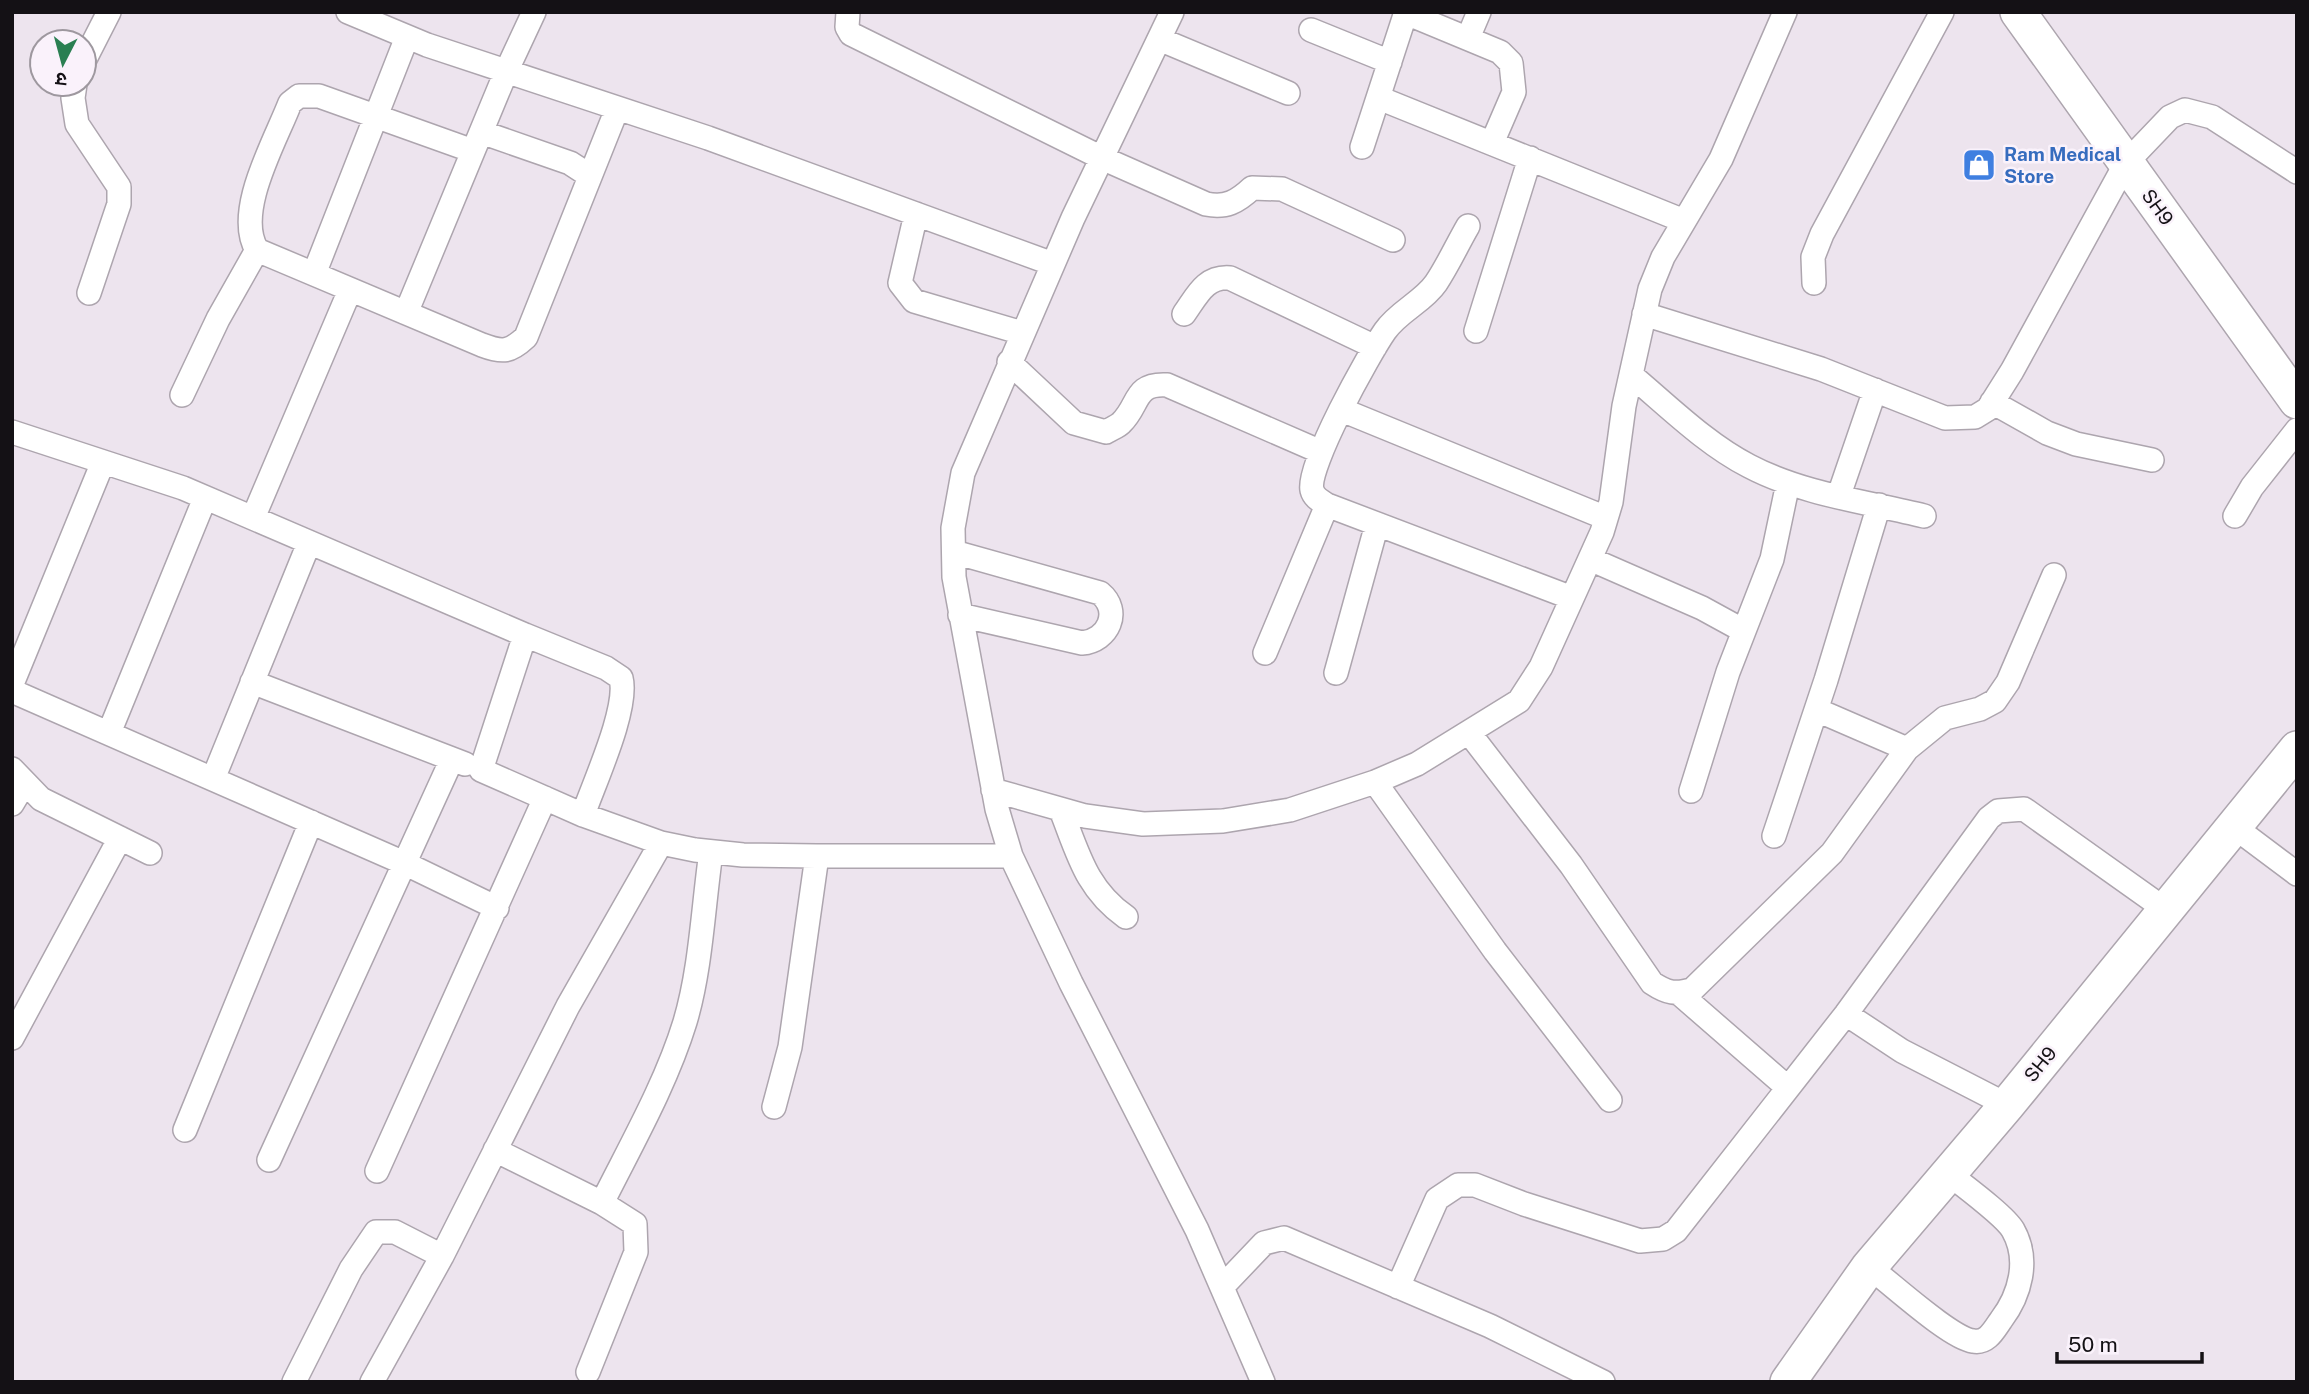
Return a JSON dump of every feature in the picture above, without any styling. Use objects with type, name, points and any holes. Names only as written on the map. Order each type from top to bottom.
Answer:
[{"type":"main road","name":"SH9","points":[[2018,12],[2297,401]]},
{"type":"main road","name":"SH9","points":[[1788,1382],[1870,1266],[2007,1105],[2297,749]]},
{"type":"street","points":[[98,34],[109,12]]},
{"type":"street","points":[[348,12],[407,37],[708,138],[1053,264]]},
{"type":"street","points":[[406,313],[506,72],[534,12]]},
{"type":"street","points":[[848,12],[847,27],[851,34],[1102,158],[1206,204],[1220,207],[1237,202],[1251,188],[1282,189],[1393,240]]},
{"type":"street","points":[[1468,38],[1479,12]]},
{"type":"street","points":[[993,790],[1061,810],[1143,824],[1223,821],[1290,810],[1375,782],[1417,764],[1470,734],[1519,701],[1541,667],[1606,518],[1644,314],[1663,257],[1721,159],[1785,12]]},
{"type":"street","points":[[1814,284],[1813,257],[1822,234],[1942,12]]},
{"type":"street","points":[[1362,147],[1406,13],[1500,52],[1511,63],[1514,92],[1492,143]]},
{"type":"street","points":[[1168,14],[1009,362],[963,473],[953,528],[954,577],[993,790],[1010,856],[1071,983],[1197,1230],[1263,1382]]},
{"type":"street","points":[[1311,30],[1390,62]]},
{"type":"street","points":[[314,274],[407,37]]},
{"type":"street","points":[[1159,38],[1288,93]]},
{"type":"street","points":[[590,176],[570,163],[376,117],[319,96],[299,96],[290,103],[253,199],[248,223],[250,239],[257,250],[351,290],[499,352],[512,350],[526,337],[617,109]]},
{"type":"street","points":[[73,98],[77,124],[119,187],[120,204],[89,293]]},
{"type":"street","points":[[1378,98],[1684,220]]},
{"type":"street","points":[[1644,314],[1821,369],[1945,418],[1960,420],[1975,417],[1992,402],[2126,163],[2170,117],[2185,110],[2212,117],[2297,172]]},
{"type":"street","points":[[1476,331],[1530,158]]},
{"type":"street","points":[[916,214],[900,283],[905,294],[914,301],[1023,333]]},
{"type":"street","points":[[1468,226],[1435,285],[1403,311],[1375,346],[1321,452],[1312,474],[1311,489],[1315,497],[1327,505],[1572,598]]},
{"type":"street","points":[[182,395],[218,319],[257,250]]},
{"type":"street","points":[[1184,314],[1204,285],[1217,277],[1230,278],[1375,346]]},
{"type":"street","points":[[253,518],[351,290]]},
{"type":"street","points":[[1009,362],[1074,423],[1093,430],[1106,432],[1122,422],[1144,388],[1153,384],[1167,385],[1321,452]]},
{"type":"street","points":[[1631,375],[1714,443],[1748,466],[1788,483],[1924,516]]},
{"type":"street","points":[[1839,495],[1875,390]]},
{"type":"street","points":[[1992,402],[2046,433],[2076,444],[2152,460]]},
{"type":"street","points":[[1342,410],[1606,518]]},
{"type":"street","points":[[2235,516],[2252,487],[2297,430]]},
{"type":"street","points":[[12,432],[205,498],[606,668],[621,678],[624,691],[620,710],[583,815]]},
{"type":"street","points":[[12,684],[103,462]]},
{"type":"street","points":[[1690,791],[1744,631],[1772,559],[1788,483]]},
{"type":"street","points":[[109,733],[205,498]]},
{"type":"street","points":[[1265,653],[1327,505]]},
{"type":"street","points":[[1774,836],[1879,505]]},
{"type":"street","points":[[1336,673],[1377,524]]},
{"type":"street","points":[[213,779],[309,543]]},
{"type":"street","points":[[954,552],[1100,593],[1110,601],[1112,611],[1102,636],[1094,642],[1082,643],[960,615]]},
{"type":"street","points":[[1590,559],[1702,608],[1744,631]]},
{"type":"street","points":[[1470,734],[1572,865],[1652,983],[1665,992],[1680,993],[1693,989],[1832,853],[1907,750],[1945,718],[1980,709],[1994,701],[2008,682],[2054,575]]},
{"type":"street","points":[[481,770],[525,635]]},
{"type":"street","points":[[252,682],[481,770],[583,815],[661,843],[711,852],[817,856],[1010,856]]},
{"type":"street","points":[[12,691],[404,863],[497,908]]},
{"type":"street","points":[[1816,710],[1907,750]]},
{"type":"street","points":[[269,1160],[452,759]]},
{"type":"street","points":[[1375,782],[1495,951],[1610,1100]]},
{"type":"street","points":[[16,786],[150,853]]},
{"type":"street","points":[[377,1171],[545,798]]},
{"type":"street","points":[[1398,1287],[1437,1199],[1458,1185],[1475,1185],[1524,1204],[1640,1241],[1663,1239],[1676,1231],[1846,1014],[1989,818],[1998,811],[2024,809],[2166,910]]},
{"type":"street","points":[[1061,810],[1089,880],[1105,902],[1126,917]]},
{"type":"street","points":[[185,1130],[311,822]]},
{"type":"street","points":[[2233,826],[2297,874]]},
{"type":"street","points":[[12,1038],[120,838]]},
{"type":"street","points":[[372,1382],[442,1256],[568,1006],[661,843]]},
{"type":"street","points":[[602,1203],[672,1057],[685,1022],[693,988],[711,852]]},
{"type":"street","points":[[774,1107],[794,1020],[817,856]]},
{"type":"street","points":[[1680,993],[1788,1088]]},
{"type":"street","points":[[1846,1014],[1902,1051],[2007,1105]]},
{"type":"street","points":[[495,1150],[602,1203],[635,1224],[638,1238],[636,1252],[588,1372]]},
{"type":"street","points":[[1870,1266],[1960,1338],[1979,1342],[1988,1338],[2011,1306],[2022,1276],[2022,1254],[2013,1229],[1949,1174]]},
{"type":"street","points":[[294,1382],[352,1269],[376,1232],[395,1232],[442,1256]]},
{"type":"street","points":[[1222,1287],[1264,1243],[1284,1238],[1490,1326],[1603,1382]]},
{"type":"place","name":"Ram Medical Store","points":[[1979,165]]}]
